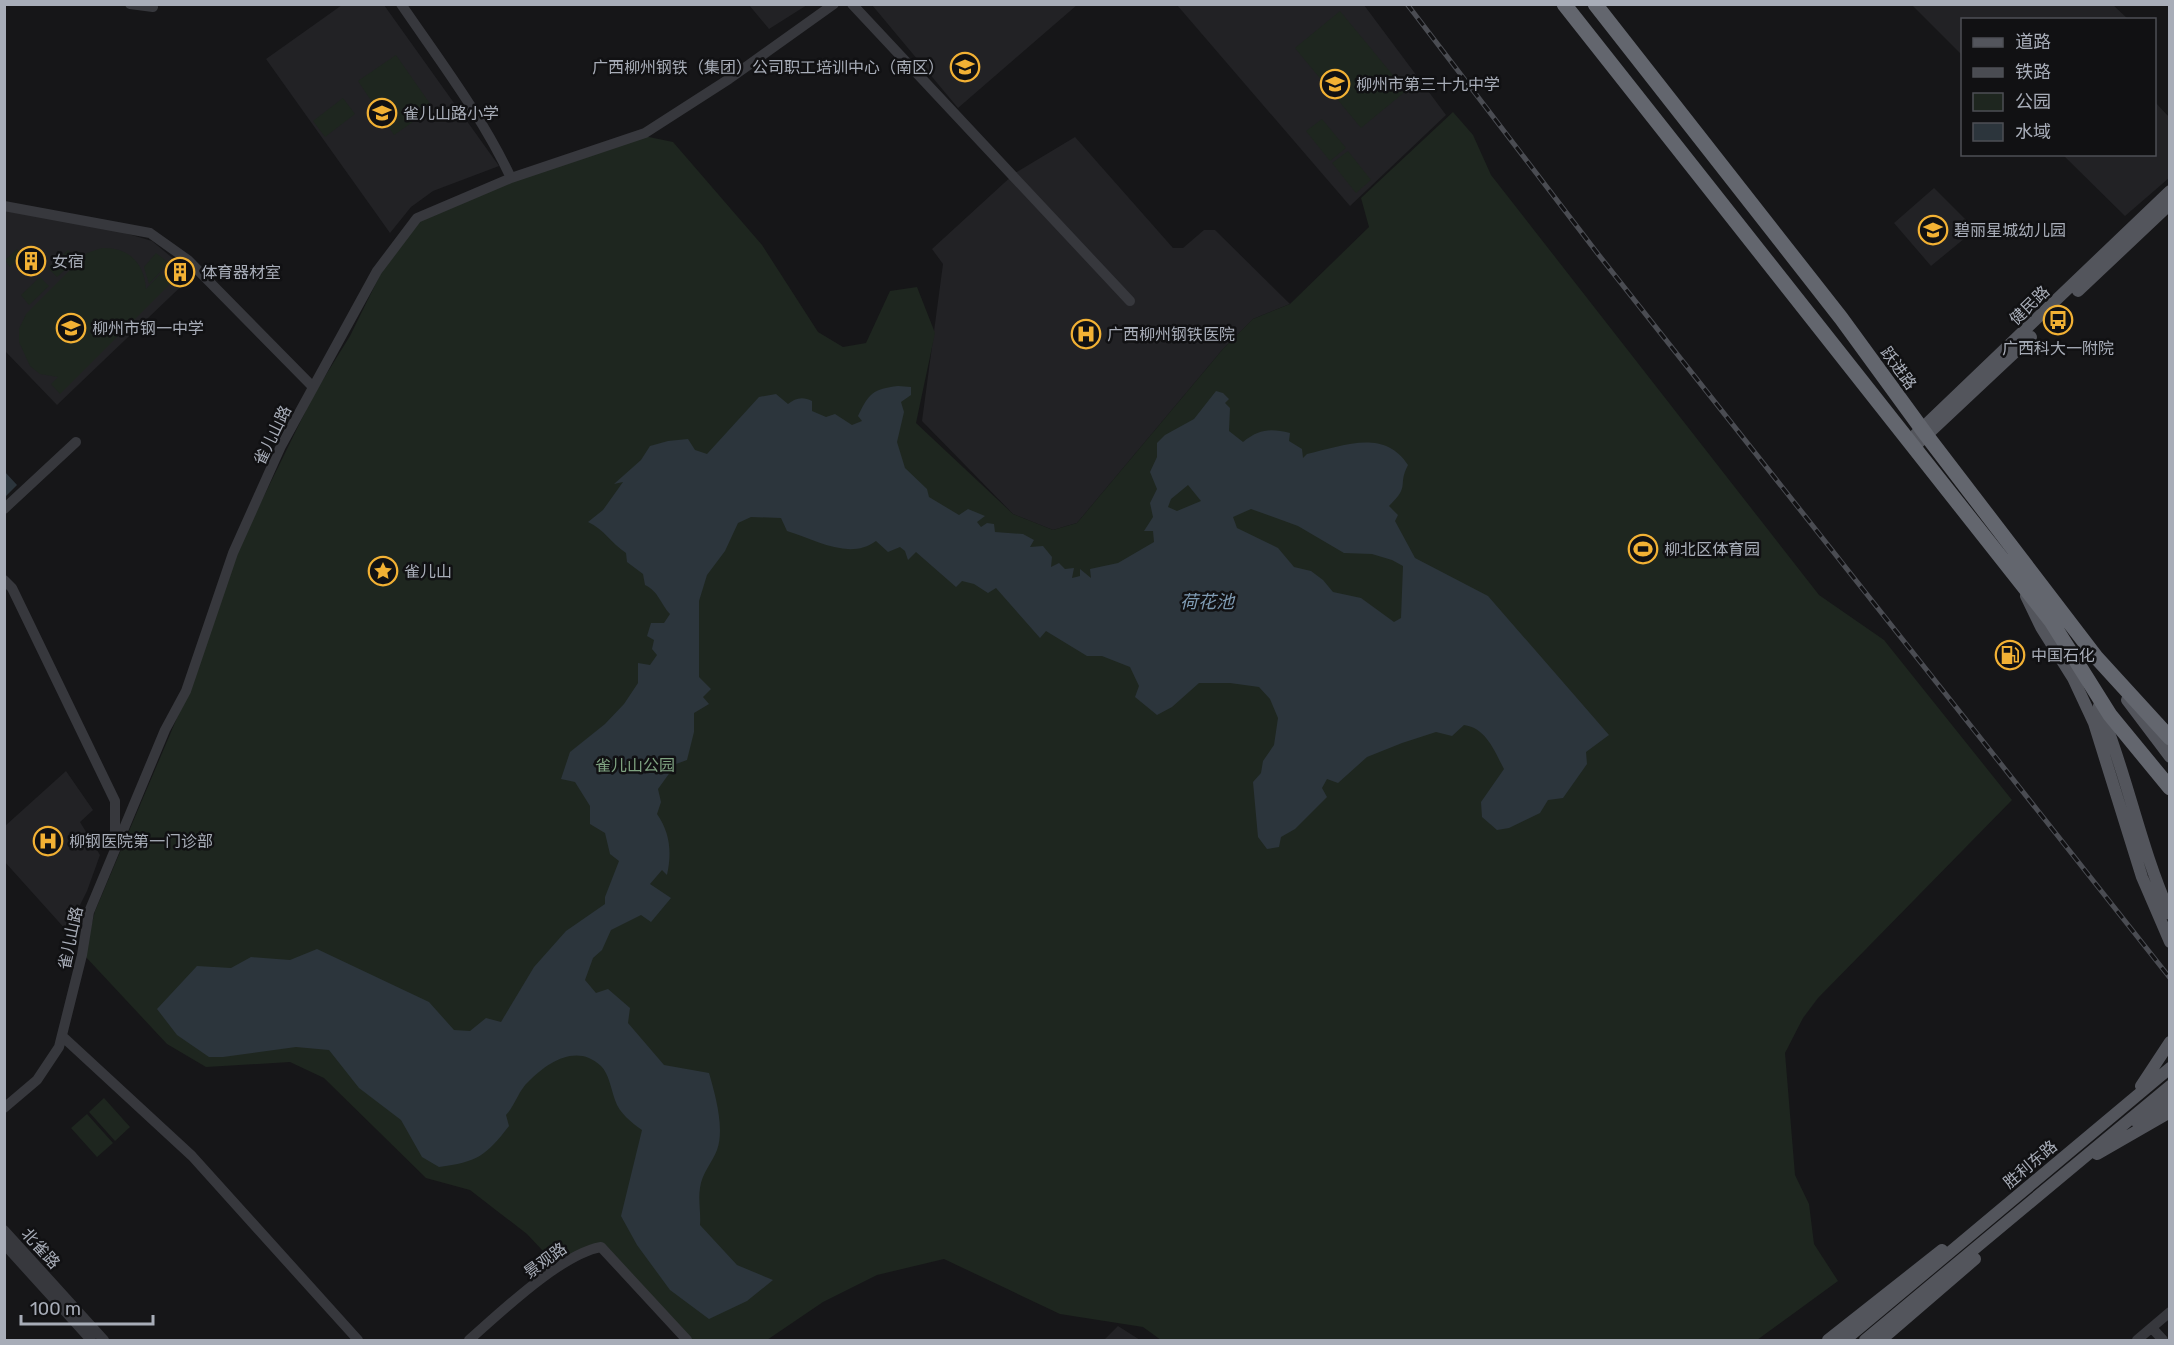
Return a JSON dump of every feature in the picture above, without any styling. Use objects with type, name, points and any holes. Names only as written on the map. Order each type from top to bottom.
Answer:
[{"type":"highway","points":[[1564,4],[2051,621],[2081,675],[2126,737],[2169,788]]},
{"type":"highway","name":"跃进路","points":[[1595,4],[1841,318],[1924,433],[2096,657]]},
{"type":"highway","points":[[2096,657],[2169,738]]},
{"type":"main road","name":"健民路","points":[[1924,433],[2169,191]]},
{"type":"main road","name":"健民路","points":[[1911,443],[2169,204]]},
{"type":"main road","name":"跃进路","points":[[2096,657],[2169,757]]},
{"type":"main road","points":[[2081,675],[2115,747],[2150,865],[2169,914]]},
{"type":"main road","points":[[2081,675],[2139,868],[2169,942]]},
{"type":"main road","points":[[2133,1098],[2169,1042]]},
{"type":"main road","name":"胜利东路","points":[[1916,1290],[2012,1209],[2169,1068]]},
{"type":"main road","name":"胜利东路","points":[[2012,1209],[2047,1188],[2169,1086]]},
{"type":"main road","points":[[2047,1188],[2169,1101]]},
{"type":"main road","points":[[2096,1154],[2169,1112]]},
{"type":"main road","points":[[1828,1341],[1951,1243],[2012,1209]]},
{"type":"main road","points":[[1881,1341],[1954,1279],[2012,1209]]},
{"type":"main road","points":[[1845,1341],[1916,1290]]},
{"type":"main road","points":[[1865,1341],[1916,1290]]},
{"type":"street","points":[[130,4],[153,7]]},
{"type":"street","points":[[401,4],[467,100],[498,150],[511,178]]},
{"type":"street","name":"雀儿山路","points":[[4,1108],[43,1073],[59,1047],[89,912],[165,730],[186,691],[233,553],[281,446],[378,271],[417,218],[511,178],[645,133],[729,79],[834,4]]},
{"type":"street","points":[[852,4],[1130,301]]},
{"type":"street","points":[[4,206],[150,233],[188,260],[313,387]]},
{"type":"street","points":[[4,509],[76,442]]},
{"type":"street","points":[[4,580],[12,588],[114,801],[115,850]]},
{"type":"street","points":[[62,1036],[192,1156],[358,1341]]},
{"type":"street","name":"北雀路","points":[[4,1230],[104,1341]]},
{"type":"street","name":"北雀路","points":[[4,1244],[91,1341]]},
{"type":"street","name":"景观路","points":[[469,1341],[546,1275],[586,1250],[602,1247],[687,1341]]},
{"type":"street","points":[[2137,1341],[2169,1312]]},
{"type":"street","points":[[2152,1328],[2163,1341]]},
{"type":"shaded area","name":"雀儿山路小学","points":[[342,5],[384,5],[499,166],[433,191],[411,207],[390,233],[266,59]]},
{"type":"shaded area","points":[[749,5],[807,5],[769,29]]},
{"type":"shaded area","name":"广西柳州钢铁（集团）公司职工培训中心（南区）","points":[[872,5],[1077,5],[958,108]]},
{"type":"shaded area","name":"柳州市第三十九中学","points":[[1177,5],[1364,5],[1446,115],[1350,206]]},
{"type":"shaded area","points":[[1912,5],[2113,5],[2127,18],[1961,18],[1961,54]]},
{"type":"shaded area","points":[[2156,103],[2169,117],[2169,178],[2125,216],[2064,156],[2156,156]]},
{"type":"shaded area","name":"广西柳州钢铁医院","points":[[1075,137],[1173,248],[1183,248],[1204,230],[1215,230],[1290,304],[1253,319],[1223,349],[1077,523],[1053,530],[1013,514],[922,421],[943,264],[932,249],[1015,173]]},
{"type":"shaded area","name":"碧丽星城幼儿园","points":[[1934,188],[1967,221],[1965,238],[1931,266],[1894,223]]},
{"type":"shaded area","name":"柳州市钢一中学","points":[[4,209],[118,231],[152,241],[193,275],[57,405],[5,351]]},
{"type":"shaded area","name":"柳钢医院第一门诊部","points":[[66,771],[93,810],[80,822],[100,855],[87,891],[67,931],[4,861],[5,826]]},
{"type":"shaded area","points":[[1118,1326],[1140,1340],[1104,1340]]},
{"type":"green space","points":[[1340,11],[1406,91],[1361,128],[1295,48]]},
{"type":"green space","points":[[396,55],[433,108],[394,135],[358,81]]},
{"type":"green space","points":[[343,98],[355,114],[325,137],[313,121]]},
{"type":"green space","name":"雀儿山公园","points":[[1453,112],[1473,135],[1491,175],[1819,595],[1884,640],[2012,800],[1818,998],[1803,1018],[1785,1053],[1795,1175],[1809,1204],[1814,1244],[1838,1281],[1757,1340],[1161,1340],[1143,1327],[1060,1314],[944,1259],[877,1275],[823,1302],[767,1340],[687,1340],[602,1247],[558,1267],[527,1234],[470,1190],[426,1178],[324,1078],[290,1062],[206,1067],[167,1044],[84,955],[95,911],[188,692],[236,553],[314,394],[350,336],[381,273],[420,220],[512,181],[644,136],[673,142],[762,245],[818,332],[843,347],[866,343],[890,291],[917,287],[935,333],[916,423],[1013,514],[1053,530],[1077,523],[1223,349],[1253,319],[1290,304],[1369,227],[1361,198]]},
{"type":"green space","points":[[1322,119],[1346,148],[1330,161],[1306,131]]},
{"type":"green space","points":[[1348,151],[1371,180],[1356,193],[1332,163]]},
{"type":"green space","points":[[102,248],[120,250],[133,258],[142,271],[146,289],[161,273],[171,283],[60,394],[51,384],[58,377],[40,374],[30,366],[19,342],[19,329],[26,314],[87,253]]},
{"type":"green space","points":[[17,249],[22,255],[10,267],[5,260]]},
{"type":"green space","points":[[68,250],[77,259],[57,277],[48,268]]},
{"type":"green space","points":[[156,253],[169,263],[149,284],[144,267]]},
{"type":"green space","points":[[40,277],[49,286],[29,305],[21,295]]},
{"type":"green space","points":[[104,1098],[130,1127],[115,1141],[89,1112]]},
{"type":"green space","points":[[87,1114],[113,1143],[97,1157],[71,1128]]},
{"type":"water","name":"荷花池","points":[[890,387],[911,387],[911,395],[901,402],[904,412],[897,442],[905,468],[927,489],[929,497],[959,515],[968,509],[985,516],[977,522],[981,527],[987,523],[994,524],[995,532],[1023,534],[1034,540],[1030,547],[1043,546],[1052,557],[1051,567],[1059,563],[1065,569],[1074,568],[1072,578],[1080,576],[1080,569],[1091,578],[1090,569],[1118,563],[1154,542],[1153,531],[1144,531],[1153,517],[1150,503],[1157,489],[1150,472],[1157,457],[1157,443],[1165,435],[1194,419],[1216,391],[1223,393],[1229,399],[1225,403],[1230,408],[1229,431],[1243,442],[1254,434],[1265,431],[1276,430],[1290,433],[1289,441],[1302,449],[1303,458],[1307,454],[1348,444],[1375,443],[1387,447],[1398,454],[1408,465],[1400,494],[1389,506],[1398,515],[1395,521],[1415,558],[1488,596],[1609,735],[1586,752],[1587,764],[1563,798],[1548,800],[1540,813],[1509,828],[1497,830],[1482,817],[1481,802],[1504,769],[1484,735],[1464,725],[1452,736],[1436,732],[1402,743],[1367,757],[1338,783],[1327,779],[1322,788],[1327,797],[1295,829],[1281,837],[1279,847],[1267,849],[1258,837],[1253,782],[1261,773],[1263,761],[1274,745],[1278,718],[1270,699],[1259,687],[1230,683],[1199,683],[1172,707],[1157,715],[1135,697],[1139,686],[1130,667],[1102,656],[1087,656],[1046,631],[1040,638],[996,588],[988,593],[974,584],[962,581],[956,587],[916,552],[908,560],[905,551],[900,547],[888,552],[876,541],[866,547],[843,549],[787,531],[781,518],[751,517],[738,523],[725,551],[707,575],[699,601],[699,677],[711,689],[703,697],[709,704],[694,713],[694,732],[687,760],[676,764],[658,789],[661,802],[657,814],[665,828],[669,843],[669,858],[667,875],[662,870],[650,884],[671,898],[651,922],[641,915],[611,930],[602,950],[593,958],[585,980],[596,993],[608,989],[630,1008],[628,1023],[664,1065],[709,1073],[718,1111],[720,1132],[717,1150],[701,1183],[700,1225],[737,1265],[773,1280],[747,1301],[709,1319],[670,1290],[637,1245],[621,1216],[642,1130],[620,1109],[606,1073],[592,1059],[573,1056],[545,1067],[522,1089],[506,1115],[509,1126],[487,1151],[463,1163],[439,1167],[422,1157],[401,1120],[359,1088],[329,1050],[296,1047],[209,1057],[177,1035],[157,1009],[197,966],[231,968],[251,957],[290,960],[317,949],[429,1002],[454,1030],[470,1031],[486,1018],[501,1022],[534,967],[566,931],[605,904],[605,897],[619,861],[610,854],[605,833],[590,824],[590,806],[575,782],[561,779],[570,752],[605,724],[624,704],[638,683],[638,663],[650,665],[657,655],[652,649],[654,640],[647,636],[651,623],[664,623],[670,614],[656,594],[645,585],[643,574],[627,562],[626,553],[599,528],[588,522],[603,510],[623,482],[614,484],[641,460],[650,446],[688,439],[695,450],[707,454],[759,397],[776,394],[788,404],[799,398],[809,399],[812,401],[812,411],[826,417],[835,414],[852,425],[862,421],[858,416],[869,397],[877,391]],"holes":[[[1188,485],[1201,501],[1177,511],[1168,507],[1171,499]],[[1251,509],[1298,526],[1344,553],[1372,554],[1403,566],[1401,618],[1394,622],[1361,598],[1333,592],[1311,571],[1294,567],[1278,548],[1237,528],[1233,517]]]},
{"type":"water","points":[[5,472],[17,485],[5,497]]},
{"type":"railway","points":[[1407,4],[1598,254],[2170,978]]},
{"type":"place","name":"广西柳州钢铁（集团）公司职工培训中心（南区）","points":[[965,67]]},
{"type":"place","name":"柳州市第三十九中学","points":[[1335,84]]},
{"type":"place","name":"雀儿山路小学","points":[[382,113]]},
{"type":"place","name":"碧丽星城幼儿园","points":[[1933,230]]},
{"type":"place","name":"女宿","points":[[31,261]]},
{"type":"place","name":"体育器材室","points":[[180,272]]},
{"type":"place","name":"广西科大一附院","points":[[2058,320]]},
{"type":"place","name":"柳州市钢一中学","points":[[71,328]]},
{"type":"place","name":"广西柳州钢铁医院","points":[[1086,334]]},
{"type":"place","name":"柳北区体育园","points":[[1643,549]]},
{"type":"place","name":"雀儿山","points":[[383,571]]},
{"type":"place","name":"中国石化","points":[[2010,655]]},
{"type":"place","name":"柳钢医院第一门诊部","points":[[48,841]]}]
